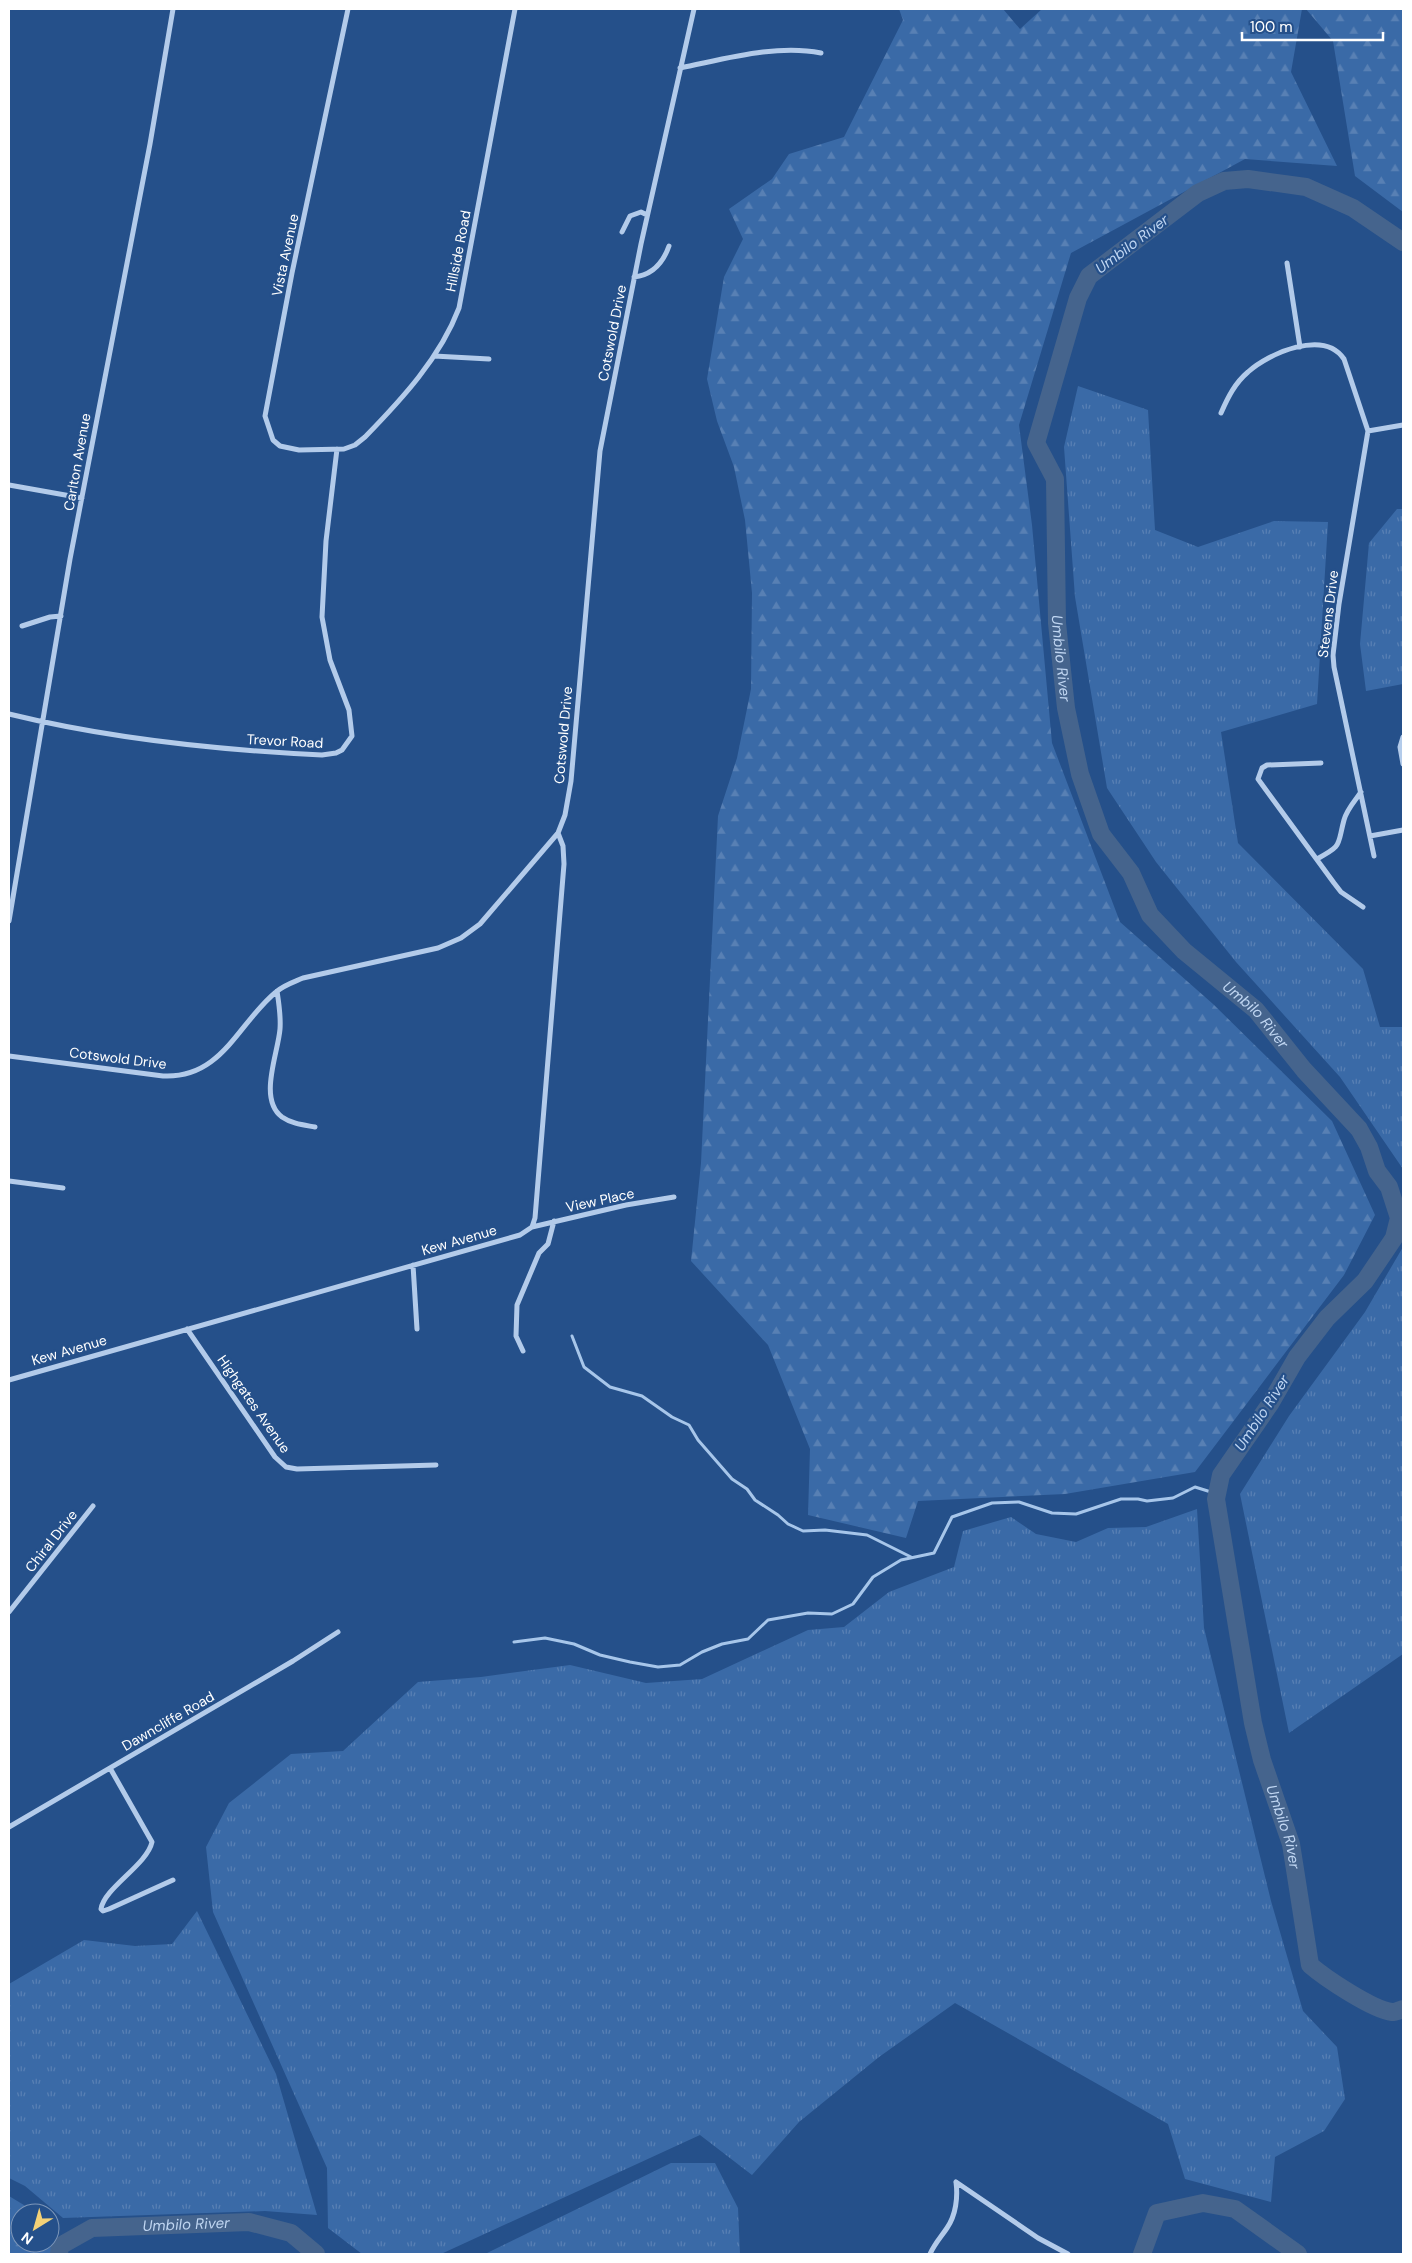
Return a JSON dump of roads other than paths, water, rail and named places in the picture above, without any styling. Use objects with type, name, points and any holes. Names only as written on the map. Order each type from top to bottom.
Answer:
[{"type":"street","name":"Carlton Avenue","points":[[9,921],[82,498],[150,144],[173,9]]},
{"type":"street","name":"Vista Avenue","points":[[337,450],[299,450],[280,446],[272,440],[265,416],[291,279],[348,9]]},
{"type":"street","name":"Hillside Road","points":[[337,450],[355,445],[365,437],[422,373],[451,328],[459,308],[515,9]]},
{"type":"street","name":"Cotswold Drive","points":[[9,1056],[163,1076],[185,1075],[199,1069],[225,1051],[277,991],[303,978],[438,948],[461,938],[480,924],[558,833],[566,815],[571,781],[600,451],[634,277],[694,9]]},
{"type":"street","points":[[680,68],[756,54],[799,50],[822,53]]},
{"type":"street","points":[[622,232],[630,216],[641,212],[648,215]]},
{"type":"street","points":[[634,277],[645,276],[655,270],[669,246]]},
{"type":"street","points":[[1287,263],[1300,347]]},
{"type":"street","points":[[1221,413],[1234,386],[1248,372],[1274,353],[1314,345],[1329,347],[1339,352],[1344,359],[1368,432],[1403,425]]},
{"type":"street","points":[[434,356],[489,359]]},
{"type":"street","name":"Stevens Drive","points":[[1368,432],[1339,604],[1333,655],[1336,682],[1374,856]]},
{"type":"street","name":"Trevor Road","points":[[9,714],[44,722],[173,744],[322,755],[342,750],[352,736],[352,724],[349,710],[330,660],[322,617],[326,541],[337,450]]},
{"type":"street","points":[[9,485],[82,498]]},
{"type":"street","points":[[22,626],[50,617],[61,616]]},
{"type":"street","points":[[1403,737],[1400,747],[1403,764]]},
{"type":"street","points":[[1320,763],[1267,765],[1262,768],[1258,779],[1341,892],[1363,907]]},
{"type":"street","points":[[1317,859],[1337,847],[1341,840],[1348,811],[1361,792]]},
{"type":"street","points":[[1370,836],[1403,830]]},
{"type":"street","points":[[532,1227],[536,1209],[564,864],[563,846],[558,833]]},
{"type":"street","points":[[277,991],[280,1031],[270,1092],[271,1102],[281,1116],[291,1122],[315,1127]]},
{"type":"street","points":[[9,1180],[63,1188]]},
{"type":"street","name":"View Place","points":[[532,1227],[626,1205],[674,1197]]},
{"type":"street","points":[[523,1351],[516,1336],[517,1305],[539,1252],[548,1244],[554,1221]]},
{"type":"street","name":"Kew Avenue","points":[[9,1380],[520,1235],[532,1227]]},
{"type":"street","points":[[413,1265],[417,1329]]},
{"type":"street","name":"Highgates Avenue","points":[[187,1329],[275,1457],[286,1467],[297,1469],[436,1465]]},
{"type":"street","name":"Chiral Drive","points":[[9,1612],[93,1506]]},
{"type":"street","name":"Dawncliffe Road","points":[[9,1827],[338,1632]]},
{"type":"street","points":[[110,1768],[152,1842],[138,1864],[104,1900],[100,1909],[103,1911],[109,1909],[173,1880]]},
{"type":"street","points":[[930,2254],[936,2242],[948,2228],[954,2212],[957,2194],[956,2182],[1038,2238],[1068,2254]]},
{"type":"waterway","name":"Umbilo River","points":[[1403,242],[1353,208],[1306,187],[1248,179],[1224,181],[1198,193],[1089,276],[1078,298],[1036,443],[1055,479],[1057,623],[1066,708],[1080,774],[1101,834],[1131,873],[1150,915],[1184,951],[1256,1010],[1304,1070],[1359,1129],[1369,1147],[1377,1171],[1389,1187],[1399,1218],[1394,1238],[1365,1281],[1327,1318],[1297,1357],[1270,1404],[1221,1475],[1216,1499],[1253,1723],[1262,1760],[1291,1844],[1310,1965],[1326,1978],[1373,2006],[1392,2012],[1403,2009]]},
{"type":"waterway","points":[[572,1336],[584,1367],[610,1387],[642,1396],[672,1417],[689,1425],[698,1440],[732,1479],[747,1489],[755,1500],[788,1524],[803,1531],[825,1530],[867,1535],[911,1557]]},
{"type":"waterway","points":[[514,1642],[545,1638],[574,1644],[600,1655],[630,1662],[658,1667],[680,1665],[702,1652],[722,1644],[748,1639],[768,1620],[808,1613],[832,1614],[853,1604],[873,1577],[901,1560],[934,1553],[952,1517],[992,1503],[1019,1502],[1052,1513],[1076,1514],[1121,1499],[1147,1501],[1173,1498],[1195,1487],[1211,1492],[1218,1488]]},
{"type":"waterway","name":"Umbilo River","points":[[1142,2254],[1157,2213],[1203,2203],[1235,2209],[1298,2254]]},
{"type":"waterway","name":"Umbilo River","points":[[59,2254],[60,2246],[92,2228],[249,2222],[291,2233],[316,2254]]}]
